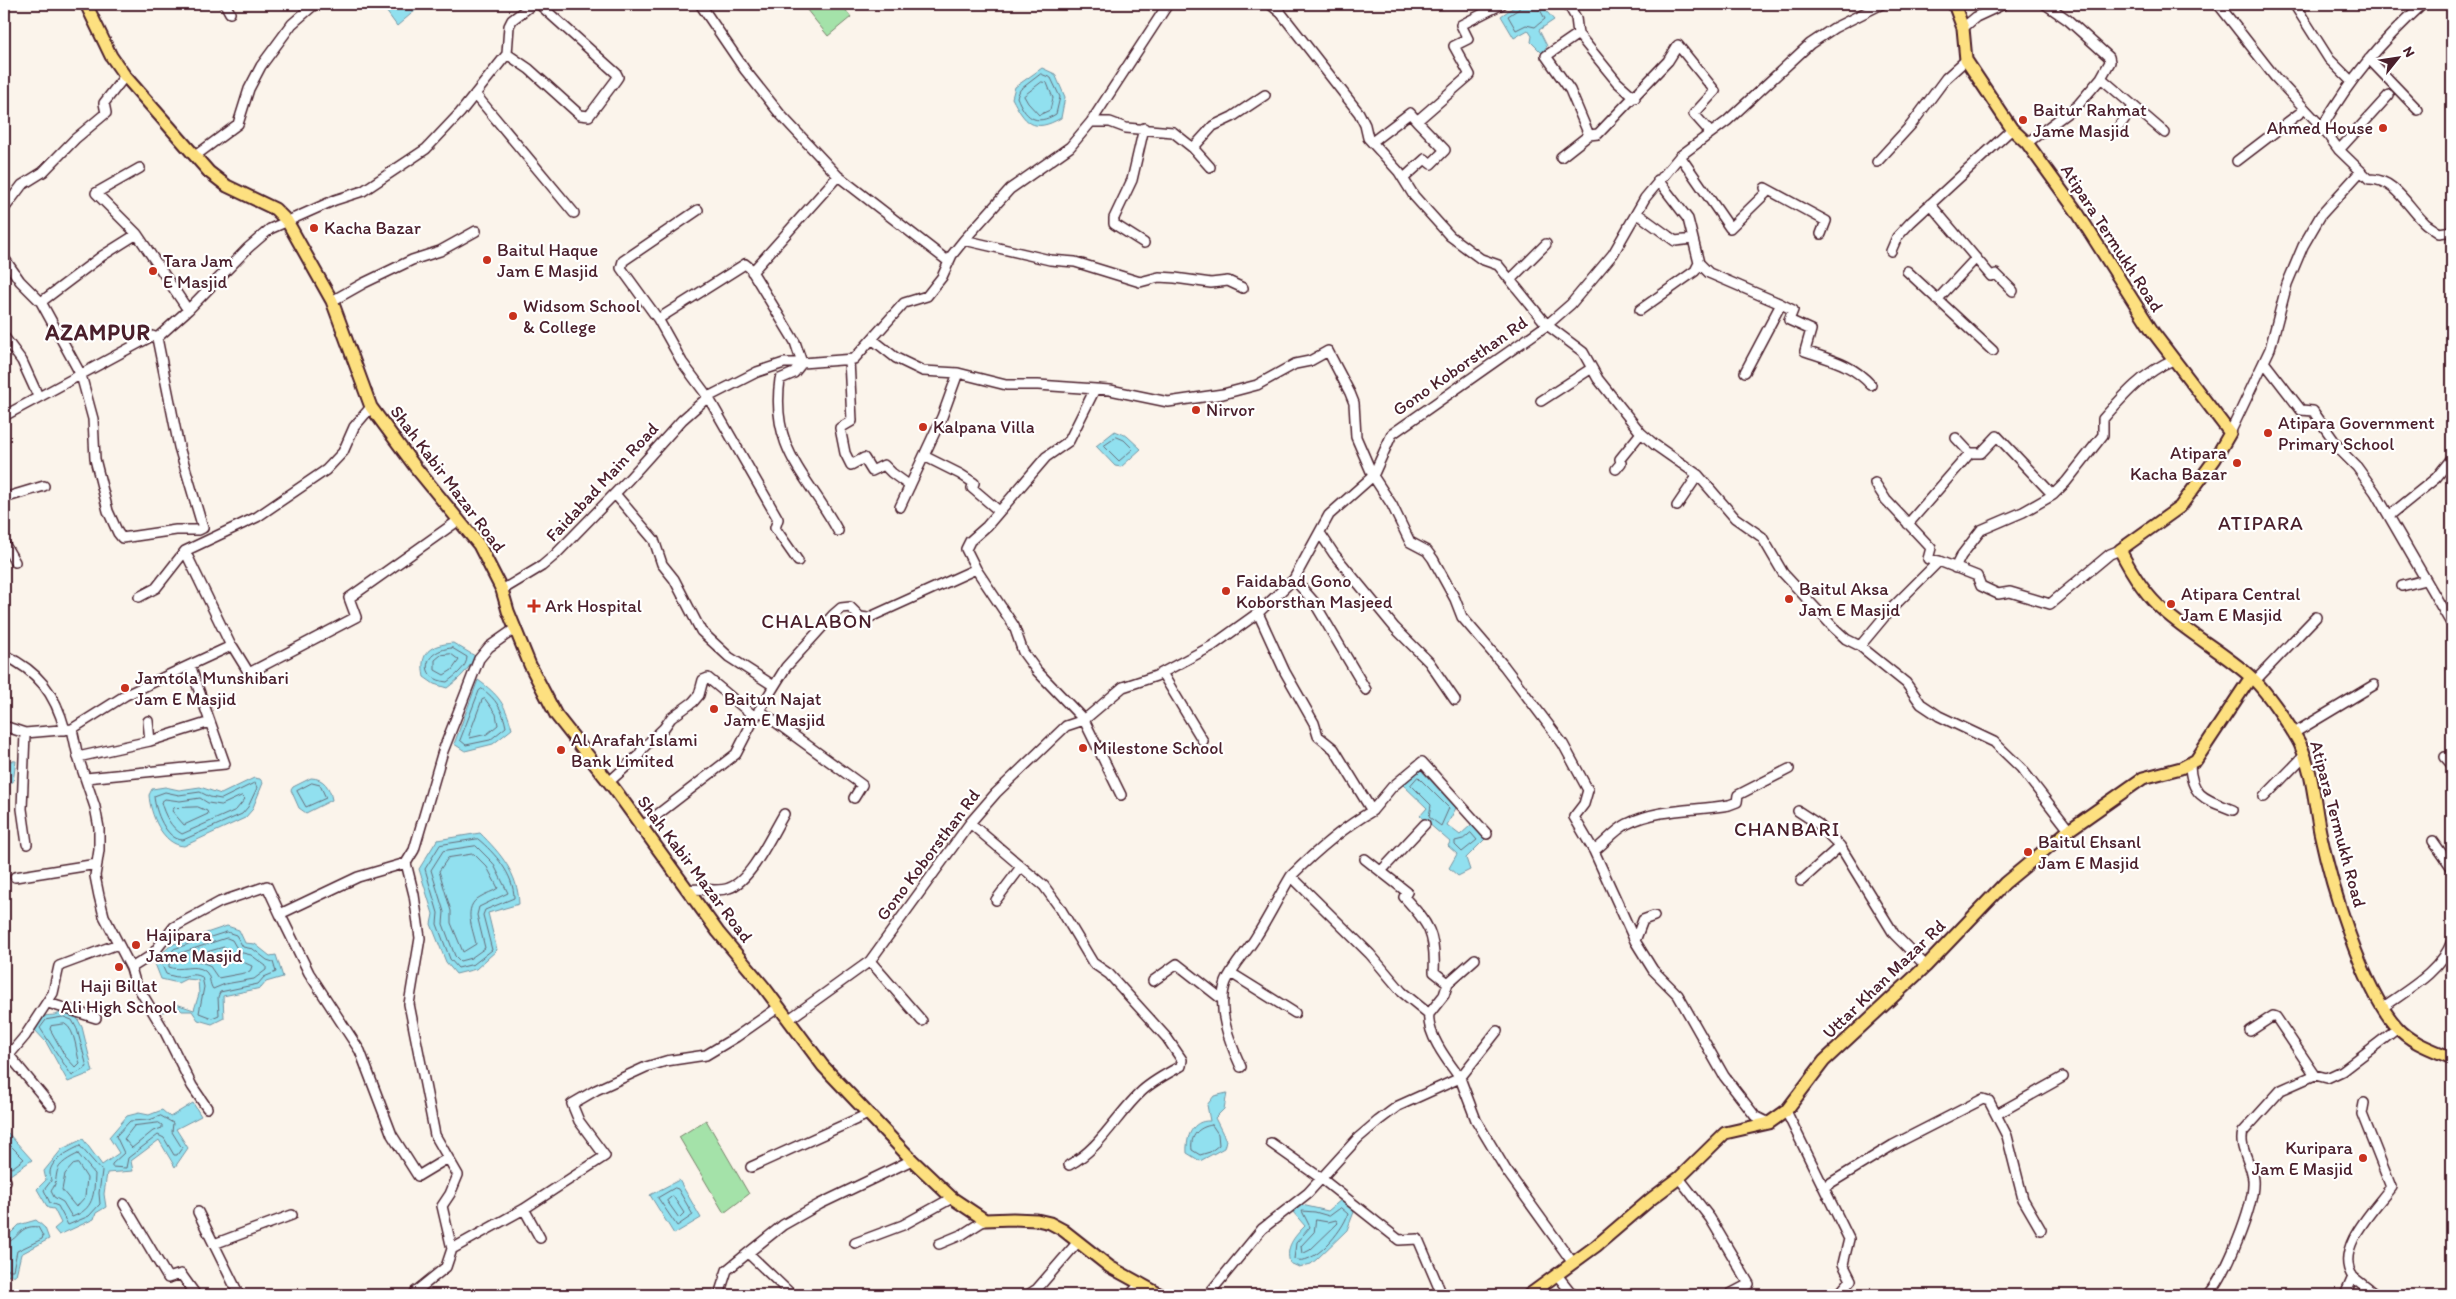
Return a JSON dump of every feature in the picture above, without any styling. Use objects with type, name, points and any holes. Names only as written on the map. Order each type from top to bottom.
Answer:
[{"type":"main road","name":"Shah Kabir Mazar Road","points":[[86,4],[111,56],[125,76],[209,172],[227,186],[275,208],[287,221],[332,301],[371,407],[416,468],[479,545],[502,590],[541,689],[556,715],[609,782],[686,890],[779,1007],[823,1066],[912,1160],[952,1198],[985,1220]]},
{"type":"main road","name":"Atipara Termukh Road","points":[[1954,4],[1963,28],[1966,60],[2012,129],[2027,143],[2078,212],[2153,332],[2230,434]]},
{"type":"main road","points":[[2120,550],[2180,507],[2215,459],[2230,434]]},
{"type":"main road","name":"Atipara Termukh Road","points":[[2120,550],[2138,583],[2163,610],[2253,679],[2294,733],[2305,755],[2313,787],[2324,851],[2354,945],[2371,988],[2382,1008],[2398,1028],[2425,1047],[2452,1058]]},
{"type":"main road","points":[[2190,765],[2196,760],[2253,679]]},
{"type":"main road","name":"Uttar Khan Mazar Rd","points":[[1529,1295],[1573,1263],[1679,1178],[1725,1133],[1768,1122],[1786,1111],[1824,1062],[1926,966],[2005,883],[2069,830],[2143,778],[2190,765]]},
{"type":"main road","points":[[985,1220],[1037,1220],[1063,1230],[1077,1243],[1110,1267],[1161,1295]]},
{"type":"street","points":[[225,4],[230,13]]},
{"type":"street","points":[[195,156],[238,124],[250,89],[261,66],[292,24],[315,4]]},
{"type":"street","points":[[157,338],[188,310],[248,248],[270,230],[287,221],[363,190],[426,149],[475,94],[507,54],[509,26],[512,20],[532,4]]},
{"type":"street","points":[[507,54],[529,69],[584,116],[589,116],[616,80],[618,76],[616,73],[539,4]]},
{"type":"street","points":[[700,4],[745,70],[780,114],[838,176],[949,262]]},
{"type":"street","points":[[910,486],[884,465],[872,471],[864,458],[851,465],[845,453],[840,428],[852,421],[849,360],[854,359],[904,303],[927,296],[942,277],[949,262],[964,240],[1010,189],[1070,147],[1092,122],[1168,4]]},
{"type":"street","points":[[1270,4],[1281,13],[1360,113],[1368,138],[1404,178],[1414,196],[1450,236],[1481,259],[1498,265],[1524,299],[1548,325],[1583,352],[1598,379],[1641,433],[1698,475],[1735,518],[1762,537],[1783,573],[1834,628],[1906,683],[1927,708],[1939,716],[1994,742],[2021,768],[2069,830]]},
{"type":"street","points":[[1417,121],[1470,75],[1454,46],[1468,39],[1461,25],[1502,4]]},
{"type":"street","points":[[1568,4],[1576,18],[1578,34],[1617,82],[1635,98]]},
{"type":"street","name":"Gono Koborsthan Rd","points":[[788,1020],[870,961],[970,823],[996,793],[1066,726],[1084,720],[1123,687],[1162,673],[1212,646],[1258,613],[1294,579],[1329,515],[1373,476],[1392,434],[1548,325],[1570,304],[1613,254],[1638,214],[1645,198],[1658,180],[1680,156],[1727,121],[1810,44],[1834,28],[1882,4]]},
{"type":"street","points":[[1963,28],[1976,17],[2004,4]]},
{"type":"street","points":[[2027,143],[2078,105],[2101,78],[2110,62],[2109,57],[2068,20],[2045,4]]},
{"type":"street","points":[[2218,4],[2275,77],[2322,127],[2339,150],[2369,179],[2379,179],[2405,199],[2424,223],[2440,233],[2452,231]]},
{"type":"street","points":[[2322,127],[2350,80],[2385,39],[2423,4]]},
{"type":"street","points":[[2296,7],[2329,59],[2350,80]]},
{"type":"street","points":[[1578,34],[1546,56],[1570,90],[1589,135]]},
{"type":"street","points":[[1561,156],[1589,135],[1598,134],[1635,98],[1668,61],[1678,45],[1715,91],[1694,114],[1710,132]]},
{"type":"street","points":[[2369,59],[2418,110]]},
{"type":"street","points":[[1877,162],[1911,125],[1946,78],[1966,60]]},
{"type":"street","points":[[4,209],[22,185],[43,172],[75,139],[106,112],[104,103],[125,76]]},
{"type":"street","points":[[2101,78],[2165,133]]},
{"type":"street","points":[[475,94],[574,213]]},
{"type":"street","points":[[1193,148],[1213,126],[1232,117],[1265,94]]},
{"type":"street","points":[[2339,150],[2389,95]]},
{"type":"street","points":[[2120,125],[2134,106]]},
{"type":"street","points":[[2237,160],[2305,109]]},
{"type":"street","points":[[1372,142],[1410,113],[1445,150],[1431,164],[1425,159],[1404,178]]},
{"type":"street","points":[[1092,122],[1110,122],[1126,128],[1144,128],[1173,132],[1193,148],[1210,167]]},
{"type":"street","points":[[1144,128],[1132,180],[1114,218],[1114,224],[1144,243]]},
{"type":"street","points":[[1891,251],[1897,236],[2012,129]]},
{"type":"street","points":[[1680,156],[1730,228],[1768,191],[1765,188],[1826,221],[1821,234]]},
{"type":"street","points":[[140,168],[96,193],[137,234],[188,310]]},
{"type":"street","points":[[2230,434],[2264,362],[2276,330],[2287,284],[2303,246],[2321,215],[2361,171]]},
{"type":"street","points":[[752,272],[838,176]]},
{"type":"street","points":[[1658,180],[1688,219],[1699,263],[1709,273],[1793,310],[1789,320],[1811,330],[1805,351],[1852,368],[1859,372],[1871,385]]},
{"type":"street","points":[[1930,204],[1991,276],[1996,274],[2013,291]]},
{"type":"street","points":[[698,210],[620,264],[620,268],[658,319],[682,362],[708,397],[778,519],[775,528],[798,561]]},
{"type":"street","points":[[1638,214],[1676,241],[1693,239]]},
{"type":"street","points":[[332,301],[372,279],[412,260],[440,251],[476,231]]},
{"type":"street","points":[[41,302],[102,256],[137,234]]},
{"type":"street","points":[[964,240],[1050,260],[1075,262],[1140,282],[1159,277],[1211,282],[1228,281],[1242,288]]},
{"type":"street","points":[[1510,279],[1546,244]]},
{"type":"street","points":[[4,258],[20,282],[41,302],[81,375],[94,419],[95,459],[108,512],[122,538],[176,530],[201,529],[202,524],[179,447],[157,338]]},
{"type":"street","points":[[1937,300],[1976,258]]},
{"type":"street","points":[[1640,310],[1695,271],[1699,263]]},
{"type":"street","points":[[658,319],[736,268],[745,264],[752,272],[794,342],[802,363],[794,373],[780,379],[778,394],[779,422],[789,455],[838,531]]},
{"type":"street","points":[[1907,271],[1993,351]]},
{"type":"street","points":[[1745,372],[1781,304]]},
{"type":"street","points":[[4,416],[38,396],[81,375],[110,357],[152,336],[157,338]]},
{"type":"street","points":[[4,339],[6,338],[22,361],[38,396]]},
{"type":"street","points":[[872,339],[896,358],[922,371],[958,373],[1006,385],[1095,389],[1168,402],[1216,396],[1257,385],[1295,364],[1310,361],[1328,352],[1352,398],[1356,438],[1373,476],[1392,505],[1410,542],[1427,551],[1433,559],[1456,599],[1462,617],[1504,666],[1563,744],[1588,790],[1584,804],[1574,817],[1594,851],[1635,941],[1653,970],[1678,995],[1724,1076],[1755,1116],[1768,1122]]},
{"type":"street","name":"Faidabad Main Road","points":[[502,590],[555,555],[615,494],[682,420],[708,397],[757,372],[784,363],[849,360]]},
{"type":"street","points":[[1955,568],[1961,556],[1981,530],[2023,512],[2053,494],[2066,482],[2103,435],[2103,420],[2114,406],[2142,378],[2173,360]]},
{"type":"street","points":[[2264,362],[2302,411],[2309,409],[2313,411],[2342,452],[2357,467],[2375,492],[2452,626]]},
{"type":"street","points":[[1540,401],[1592,368]]},
{"type":"street","points":[[900,507],[924,456],[958,373]]},
{"type":"street","points":[[1095,389],[1069,441],[1046,457],[1000,511],[967,544],[970,558],[1014,626],[1023,652],[1037,671],[1084,720],[1121,795]]},
{"type":"street","points":[[139,597],[156,588],[184,551],[257,517],[326,470],[343,452],[354,428],[371,407]]},
{"type":"street","points":[[1616,469],[1621,463],[1620,459],[1641,433]]},
{"type":"street","points":[[1908,524],[1970,454],[1981,453],[1997,436],[2053,494]]},
{"type":"street","points":[[1956,438],[1970,454]]},
{"type":"street","points":[[924,456],[974,483],[972,488],[1000,511]]},
{"type":"street","points":[[2389,516],[2436,478],[2452,458]]},
{"type":"street","points":[[1677,506],[1698,475]]},
{"type":"street","points":[[1875,483],[1908,524],[1931,548],[1928,559],[1978,576],[1981,586],[1998,594],[2010,592],[2050,604],[2110,554],[2120,550]]},
{"type":"street","points":[[4,498],[44,486]]},
{"type":"street","points":[[615,494],[654,540],[662,564],[674,579],[701,631],[729,657],[774,686]]},
{"type":"street","points":[[233,647],[249,673],[356,617],[349,598],[459,520]]},
{"type":"street","points":[[1320,533],[1334,554],[1395,628],[1429,662],[1455,700]]},
{"type":"street","points":[[4,543],[16,562]]},
{"type":"street","points":[[4,726],[25,733],[68,729],[114,702],[231,646],[184,551]]},
{"type":"street","points":[[1860,646],[1890,610],[1938,561]]},
{"type":"street","points":[[640,828],[736,754],[774,686],[801,648],[841,608],[850,607],[860,617],[868,618],[976,568]]},
{"type":"street","points":[[1294,579],[1314,602],[1366,690]]},
{"type":"street","points":[[2402,586],[2425,580]]},
{"type":"street","points":[[1258,613],[1285,672],[1304,703],[1318,736],[1334,749],[1372,811]]},
{"type":"street","points":[[2253,679],[2316,617]]},
{"type":"street","points":[[280,914],[358,877],[406,863],[414,850],[443,751],[478,659],[489,647],[516,628]]},
{"type":"street","points":[[4,655],[22,664],[44,684],[68,729],[95,807],[99,828],[99,850],[95,876],[104,916],[131,968],[134,982],[165,1032],[192,1086],[207,1108]]},
{"type":"street","points":[[86,778],[225,764],[190,665]]},
{"type":"street","points":[[1162,673],[1203,741]]},
{"type":"street","points":[[609,782],[639,755],[643,748],[664,728],[671,718],[693,702],[699,694],[703,680],[708,678],[757,714],[862,785],[854,798]]},
{"type":"street","points":[[2294,733],[2374,685]]},
{"type":"street","points":[[148,722],[150,741]]},
{"type":"street","points":[[78,757],[150,741],[210,722]]},
{"type":"street","points":[[25,733],[22,809],[27,844]]},
{"type":"street","points":[[2264,797],[2305,755]]},
{"type":"street","points":[[2445,757],[2452,765]]},
{"type":"street","points":[[1241,1067],[1230,1044],[1223,1000],[1226,983],[1291,876],[1318,849],[1347,825],[1372,811],[1392,787],[1422,762],[1487,834]]},
{"type":"street","points":[[2190,765],[2190,777],[2197,792],[2206,800],[2233,810]]},
{"type":"street","points":[[1594,851],[1626,825],[1654,814],[1674,810],[1702,810],[1729,805],[1737,802],[1738,795],[1789,769]]},
{"type":"street","points":[[1798,811],[1818,824],[1840,846],[1894,934],[1926,966]]},
{"type":"street","points":[[686,890],[730,888],[751,873],[784,814]]},
{"type":"street","points":[[970,823],[1044,886],[1060,908],[1093,963],[1109,974],[1167,1038],[1182,1060],[1181,1066],[1142,1090],[1109,1127],[1096,1145],[1069,1165]]},
{"type":"street","points":[[1382,870],[1424,824]]},
{"type":"street","points":[[2433,841],[2452,868]]},
{"type":"street","points":[[1801,881],[1840,846]]},
{"type":"street","points":[[1365,858],[1407,892],[1404,896],[1429,926],[1432,935],[1434,972],[1448,983]]},
{"type":"street","points":[[406,863],[414,895],[420,938],[409,1004],[435,1135],[458,1175],[450,1194],[442,1206],[452,1248],[446,1267],[414,1294]]},
{"type":"street","points":[[15,877],[97,864]]},
{"type":"street","points":[[996,900],[1021,867]]},
{"type":"street","points":[[1291,876],[1370,954],[1402,992],[1429,1014],[1432,1031],[1441,1051],[1460,1078],[1476,1120],[1506,1170],[1573,1263]]},
{"type":"street","points":[[131,968],[152,955],[174,927],[220,902],[267,886],[310,973],[360,1051],[392,1135],[418,1176],[448,1158]]},
{"type":"street","points":[[1635,941],[1643,920],[1654,916]]},
{"type":"street","points":[[2382,1008],[2424,978],[2449,950],[2452,942]]},
{"type":"street","points":[[51,1106],[33,1082],[5,1055],[48,1003],[56,984],[59,966],[118,944]]},
{"type":"street","points":[[1429,1014],[1444,996],[1448,983],[1475,959]]},
{"type":"street","points":[[870,961],[922,1021]]},
{"type":"street","points":[[1153,981],[1177,964],[1223,1000]]},
{"type":"street","points":[[1231,973],[1295,1013]]},
{"type":"street","points":[[48,1003],[96,1018]]},
{"type":"street","points":[[452,1248],[524,1209],[605,1156],[579,1121],[572,1104],[596,1090],[646,1067],[666,1061],[706,1055],[779,1007]]},
{"type":"street","points":[[2250,1031],[2273,1016],[2276,1017],[2315,1075]]},
{"type":"street","points":[[2208,1295],[2216,1287],[2226,1267],[2243,1224],[2254,1182],[2241,1140],[2243,1132],[2281,1090],[2315,1075],[2327,1078],[2342,1071],[2398,1028]]},
{"type":"street","points":[[1208,1295],[1262,1229],[1308,1193],[1358,1138],[1378,1120],[1414,1098],[1460,1078],[1497,1030]]},
{"type":"street","points":[[1996,1114],[2063,1077]]},
{"type":"street","points":[[1824,1187],[1893,1145],[1983,1099],[1988,1101],[2007,1136],[2023,1199],[2040,1230]]},
{"type":"street","points":[[2364,1103],[2362,1114],[2391,1187],[2354,1239],[2347,1256],[2349,1270],[2353,1276],[2376,1295]]},
{"type":"street","points":[[1786,1111],[1850,1239],[1844,1264],[1851,1280],[1838,1295]]},
{"type":"street","points":[[751,1167],[868,1114]]},
{"type":"street","points":[[1271,1143],[1322,1179],[1399,1240],[1418,1239],[1442,1295]]},
{"type":"street","points":[[719,1295],[727,1270],[783,1226],[820,1204],[912,1160]]},
{"type":"street","points":[[1679,1178],[1710,1218],[1749,1284],[1730,1294]]},
{"type":"street","points":[[854,1243],[903,1225],[952,1198]]},
{"type":"street","points":[[124,1204],[168,1278],[181,1274],[196,1295]]},
{"type":"street","points":[[524,1209],[540,1238]]},
{"type":"street","points":[[198,1212],[239,1295]]},
{"type":"street","points":[[214,1244],[292,1215]]},
{"type":"street","points":[[939,1244],[963,1234],[985,1220]]},
{"type":"street","points":[[1028,1295],[1037,1289],[1077,1243]]},
{"type":"street","points":[[748,1253],[792,1295]]},
{"type":"street","points":[[1557,1275],[1573,1295]]},
{"type":"street","points":[[2345,1295],[2353,1276]]},
{"type":"street","points":[[1130,1295],[1141,1283]]},
{"type":"street","points":[[1597,1295],[1603,1295]]},
{"type":"green space","points":[[802,4],[841,4],[851,17],[828,36]]},
{"type":"green space","points":[[706,1120],[749,1194],[724,1213],[679,1137]]},
{"type":"water","points":[[381,4],[444,4],[418,8],[397,26]]},
{"type":"water","points":[[1518,4],[1540,4],[1554,20],[1539,30],[1547,46],[1542,53],[1531,42],[1532,36],[1528,30],[1514,38],[1501,16]]},
{"type":"water","points":[[1042,68],[1055,74],[1065,97],[1061,118],[1051,123],[1037,125],[1026,120],[1012,98],[1015,87]]},
{"type":"water","points":[[1115,431],[1127,436],[1141,449],[1121,467],[1115,466],[1096,446]]},
{"type":"water","points":[[453,643],[475,656],[463,674],[447,688],[434,684],[424,677],[423,661],[428,651],[432,648]]},
{"type":"water","points":[[478,680],[491,690],[504,706],[512,729],[493,744],[465,751],[454,744]]},
{"type":"water","points":[[4,760],[16,761],[13,782],[4,782]]},
{"type":"water","points":[[1420,769],[1456,808],[1447,825],[1460,835],[1471,825],[1485,839],[1466,858],[1470,870],[1458,876],[1449,868],[1457,854],[1448,846],[1450,842],[1420,816],[1427,808],[1401,783]]},
{"type":"water","points":[[254,778],[260,779],[263,783],[252,810],[245,818],[184,846],[169,840],[155,819],[149,795],[152,789],[165,787],[179,790],[200,787],[221,794]]},
{"type":"water","points":[[311,778],[316,778],[326,784],[332,800],[306,813],[299,808],[291,790],[293,787]]},
{"type":"water","points":[[480,833],[507,864],[518,893],[519,904],[488,913],[497,950],[476,969],[456,974],[446,962],[431,924],[433,914],[419,869],[437,840]]},
{"type":"water","points":[[227,926],[239,930],[245,943],[255,944],[270,956],[276,955],[283,977],[266,982],[261,988],[223,996],[224,1018],[212,1024],[198,1020],[192,1011],[182,1011],[179,1008],[162,1012],[161,1009],[176,1004],[194,1010],[199,994],[198,980],[186,979],[178,983],[161,979],[154,961],[171,945]]},
{"type":"water","points":[[63,1011],[76,1016],[82,1027],[93,1072],[68,1082],[46,1042],[34,1029],[41,1018]]},
{"type":"water","points":[[1227,1093],[1224,1109],[1215,1118],[1226,1140],[1224,1148],[1200,1161],[1187,1153],[1189,1136],[1199,1123],[1210,1121],[1207,1105],[1214,1096]]},
{"type":"water","points":[[193,1103],[201,1116],[176,1129],[188,1148],[175,1167],[159,1140],[131,1161],[133,1171],[107,1173],[104,1194],[106,1207],[96,1213],[94,1219],[59,1235],[54,1229],[61,1223],[54,1209],[48,1208],[37,1189],[46,1180],[44,1171],[62,1149],[83,1139],[102,1165],[119,1153],[109,1137],[127,1116],[139,1113],[149,1115],[162,1110],[170,1117]]},
{"type":"water","points":[[8,1133],[32,1160],[10,1175],[4,1168],[4,1134]]},
{"type":"water","points":[[679,1180],[701,1218],[674,1234],[650,1195]]},
{"type":"water","points":[[1342,1199],[1354,1212],[1347,1230],[1311,1264],[1299,1267],[1290,1263],[1290,1247],[1294,1238],[1305,1226],[1293,1212],[1302,1205],[1328,1211]]},
{"type":"water","points":[[36,1220],[45,1228],[49,1239],[21,1254],[16,1275],[7,1276],[4,1272],[4,1240],[19,1225]]},
{"type":"place","name":"Baitur Rahmat Jame Masjid","points":[[2023,120]]},
{"type":"place","name":"Ahmed House","points":[[2383,128]]},
{"type":"place","name":"Kacha Bazar","points":[[314,228]]},
{"type":"place","name":"Baitul Haque Jam E Masjid","points":[[487,260]]},
{"type":"place","name":"Tara Jam E Masjid","points":[[153,271]]},
{"type":"place","name":"Widsom School & College","points":[[513,316]]},
{"type":"place","name":"Nirvor","points":[[1196,410]]},
{"type":"place","name":"Kalpana Villa","points":[[923,427]]},
{"type":"place","name":"Atipara Government Primary School","points":[[2268,433]]},
{"type":"place","name":"Atipara Kacha Bazar","points":[[2237,463]]},
{"type":"place","name":"Faidabad Gono Koborsthan Masjeed","points":[[1226,591]]},
{"type":"place","name":"Baitul Aksa Jam E Masjid","points":[[1789,599]]},
{"type":"place","name":"Atipara Central Jam E Masjid","points":[[2171,604]]},
{"type":"place","name":"Ark Hospital","points":[[534,606]]},
{"type":"place","name":"Jamtola Munshibari Jam E Masjid","points":[[125,688]]},
{"type":"place","name":"Baitun Najat Jam E Masjid","points":[[714,709]]},
{"type":"place","name":"Milestone School","points":[[1083,748]]},
{"type":"place","name":"Al Arafah Islami Bank Limited","points":[[561,750]]},
{"type":"place","name":"Baitul Ehsanl Jam E Masjid","points":[[2028,852]]},
{"type":"place","name":"Hajipara Jame Masjid","points":[[136,945]]},
{"type":"place","name":"Haji Billat Ali High School","points":[[119,967]]},
{"type":"place","name":"Kuripara Jam E Masjid","points":[[2363,1158]]},
{"type":"district","name":"AZAMPUR","points":[[98,332]]},
{"type":"district","name":"ATIPARA","points":[[2261,523]]},
{"type":"district","name":"CHALABON","points":[[817,621]]},
{"type":"district","name":"CHANBARI","points":[[1787,829]]}]
